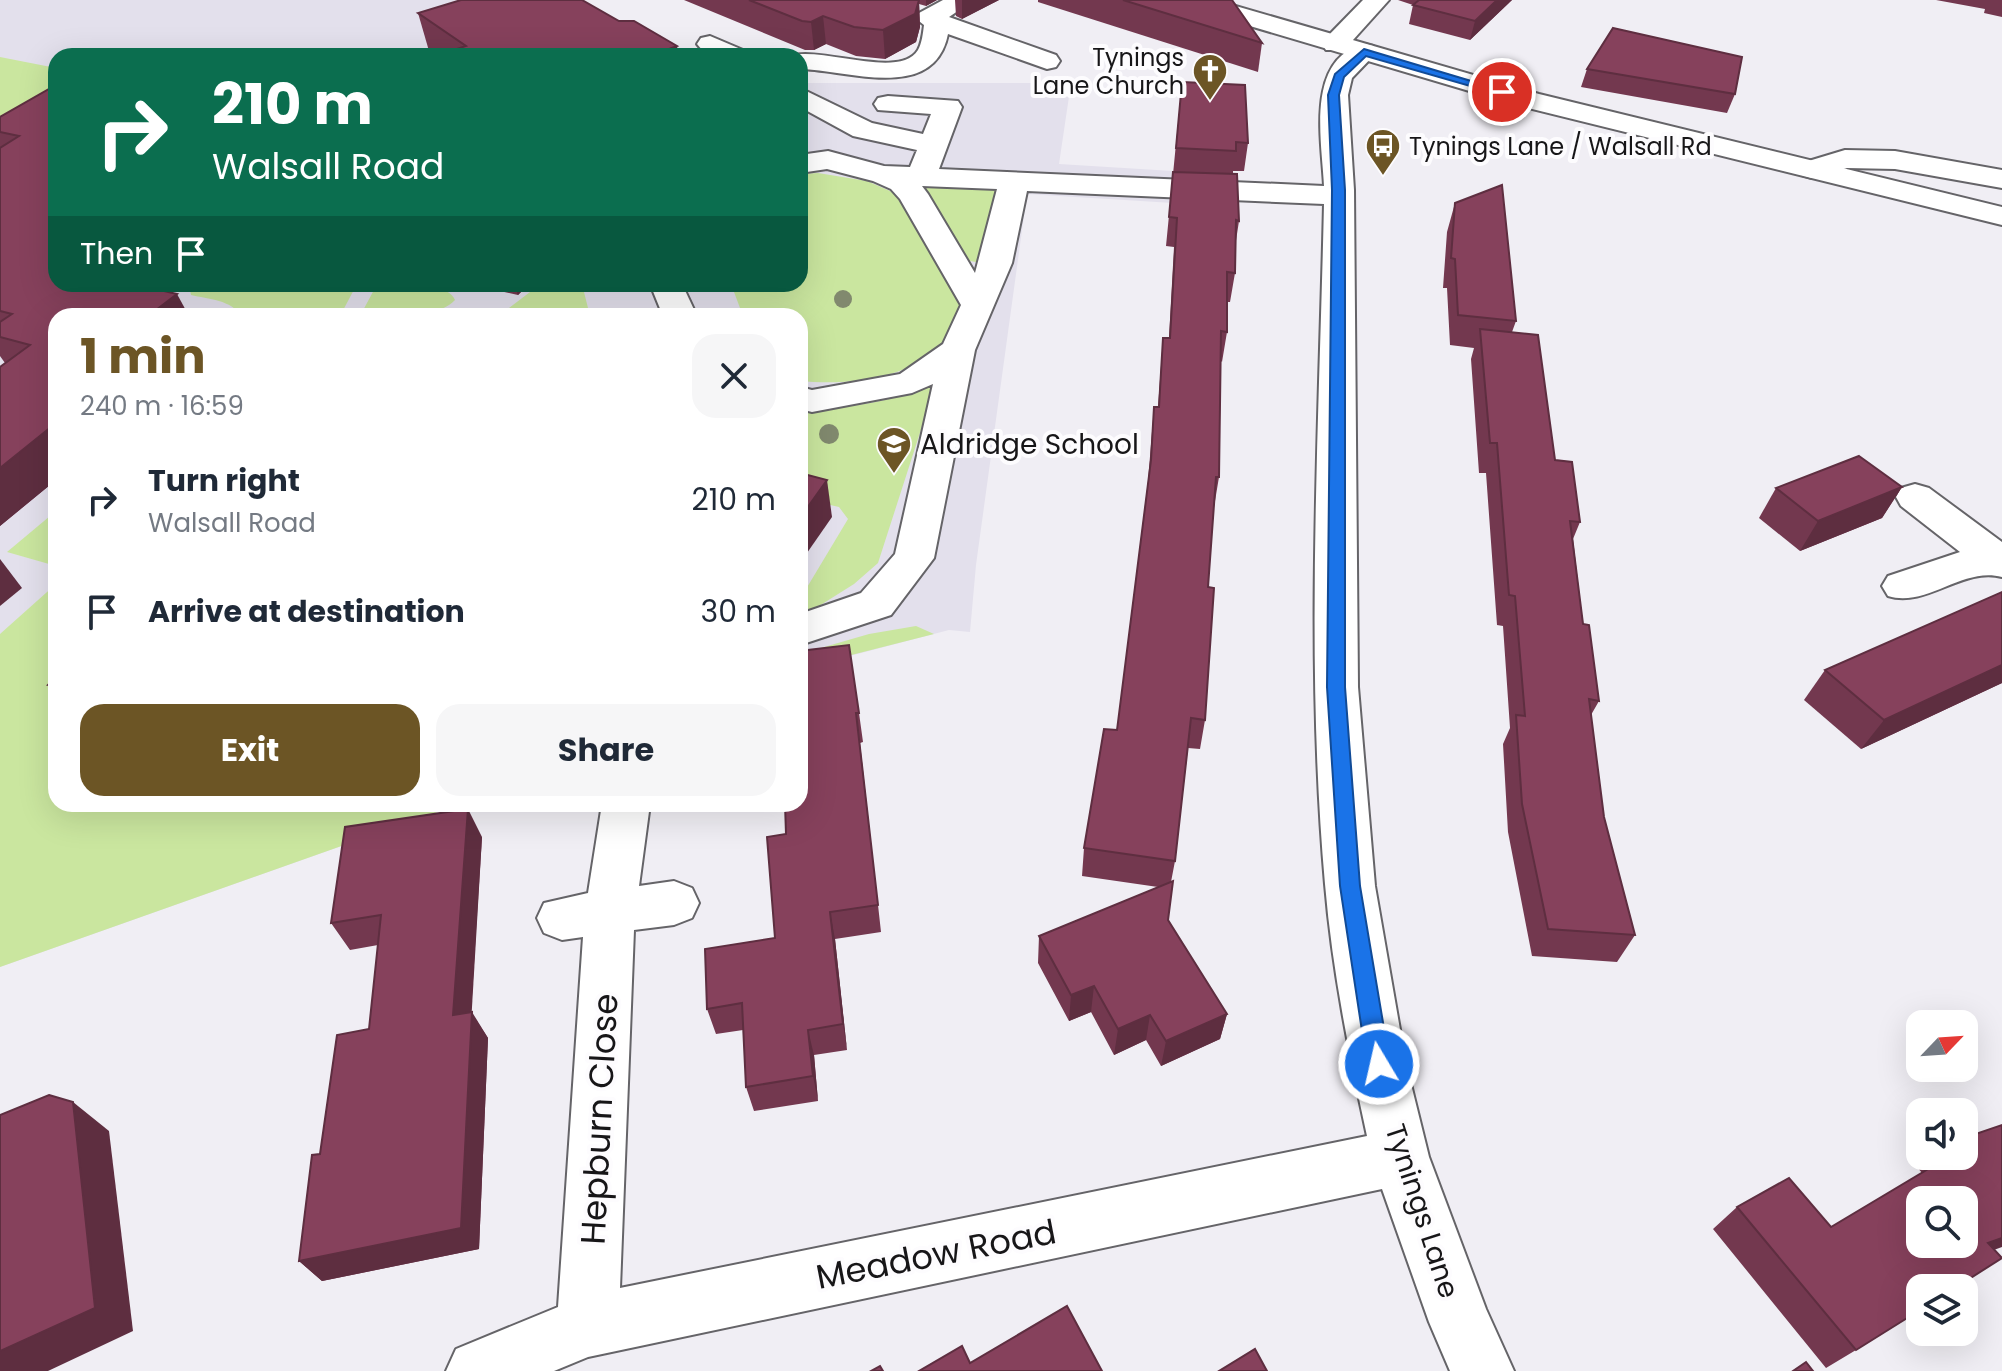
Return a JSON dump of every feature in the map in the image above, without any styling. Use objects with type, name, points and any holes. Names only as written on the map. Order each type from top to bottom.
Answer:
[{"type":"street","points":[[933,20],[962,0]]},
{"type":"street","points":[[1188,0],[1530,100],[2002,216]]},
{"type":"street","name":"Tynings Lane","points":[[1377,0],[1350,48],[1334,95],[1339,196],[1336,687],[1350,886],[1379,1064],[1400,1157],[1460,1322],[1482,1371]]},
{"type":"street","points":[[901,20],[933,20],[1047,61]]},
{"type":"street","points":[[808,62],[887,70],[905,67],[925,59],[931,49],[933,20]]},
{"type":"street","points":[[710,44],[718,48]]},
{"type":"street","points":[[808,100],[863,130],[934,145]]},
{"type":"street","points":[[888,104],[948,107],[922,177]]},
{"type":"street","points":[[1812,169],[1845,159],[1895,160],[2002,179]]},
{"type":"street","points":[[814,162],[883,175],[1339,196]]},
{"type":"street","points":[[883,175],[902,183],[913,194],[978,306]]},
{"type":"street","points":[[808,627],[876,604],[914,558],[958,350],[996,263],[1014,181]]},
{"type":"street","points":[[808,400],[860,394],[912,382],[958,350]]},
{"type":"street","points":[[1915,497],[1997,559]]},
{"type":"street","points":[[1903,586],[1997,559]]},
{"type":"street","name":"Hepburn Close","points":[[588,1326],[586,915],[623,812]]},
{"type":"street","points":[[586,915],[674,903]]},
{"type":"street","name":"Meadow Road","points":[[478,1371],[588,1326],[1400,1157]]},
{"type":"shaded area","name":"Aldridge School","points":[[0,0],[579,0],[660,48],[48,48],[48,292],[808,292],[808,83],[1071,83],[1059,164],[1238,175],[1238,207],[1027,194],[976,565],[970,632],[949,630],[808,667],[808,308],[48,308],[48,812],[437,812],[0,967]]},
{"type":"green space","points":[[0,57],[48,66],[48,127],[0,155]]},
{"type":"green space","points":[[808,174],[867,181],[897,194],[958,300],[959,309],[951,330],[939,346],[923,359],[884,376],[841,382],[808,381],[808,308],[740,308],[734,292],[808,292]]},
{"type":"green space","points":[[925,185],[991,187],[997,193],[981,263],[965,260],[937,220]]},
{"type":"green space","points":[[190,292],[353,292],[344,308],[233,308],[226,303],[191,295]]},
{"type":"green space","points":[[373,292],[447,292],[455,300],[443,308],[364,308]]},
{"type":"green space","points":[[530,292],[584,292],[588,308],[509,308]]},
{"type":"green space","points":[[937,380],[878,563],[854,584],[808,613],[808,586],[848,519],[839,507],[808,500],[808,408],[871,403]]},
{"type":"green space","points":[[48,518],[48,564],[7,552]]},
{"type":"green space","points":[[48,591],[48,812],[437,812],[0,967],[0,634]]},
{"type":"green space","points":[[916,626],[934,634],[812,665],[808,661],[808,652],[869,634]]},
{"type":"building","points":[[461,0],[582,0],[619,21],[634,21],[677,46],[460,48],[466,46],[418,13]]},
{"type":"building","points":[[749,0],[919,0],[915,14],[883,30],[854,27],[823,16],[811,22],[802,21]]},
{"type":"building","points":[[1123,0],[1232,0],[1262,43]]},
{"type":"building","points":[[1419,0],[1497,0],[1475,21],[1413,5]]},
{"type":"building","points":[[1613,28],[1742,57],[1735,94],[1587,69]]},
{"type":"building","points":[[1182,82],[1245,85],[1248,143],[1236,142],[1236,151],[1176,148]]},
{"type":"building","points":[[48,90],[48,292],[177,294],[159,308],[48,308],[48,429],[0,468],[0,367],[30,345],[0,337],[0,322],[12,314],[0,311],[0,148],[19,136],[0,132],[0,117]]},
{"type":"building","points":[[1173,172],[1237,174],[1239,221],[1236,220],[1235,273],[1227,272],[1227,332],[1221,331],[1219,477],[1216,477],[1208,587],[1214,588],[1205,720],[1191,718],[1175,861],[1084,848],[1104,729],[1117,730],[1151,460],[1154,407],[1159,407],[1163,338],[1170,338],[1177,218],[1169,217]]},
{"type":"building","points":[[1502,185],[1516,321],[1458,315],[1455,259],[1451,258],[1455,203]]},
{"type":"building","points":[[1480,329],[1538,335],[1555,460],[1572,462],[1580,522],[1570,521],[1583,624],[1589,625],[1599,701],[1589,699],[1604,817],[1635,935],[1548,929],[1522,804],[1516,715],[1525,716],[1515,596],[1509,595],[1497,443],[1490,443]]},
{"type":"building","points":[[1859,456],[1902,487],[1818,521],[1776,488]]},
{"type":"building","points":[[808,475],[827,480],[808,507]]},
{"type":"building","points":[[2002,592],[2002,665],[1884,720],[1825,670]]},
{"type":"building","points":[[849,645],[859,713],[856,713],[878,905],[830,912],[843,1024],[808,1030],[813,1076],[746,1087],[742,1003],[707,1009],[705,949],[775,938],[767,837],[786,834],[785,812],[808,812],[808,650]]},
{"type":"building","points":[[448,812],[468,812],[453,1015],[472,1012],[461,1228],[299,1261],[312,1155],[320,1154],[337,1035],[369,1029],[381,915],[331,923],[345,827]]},
{"type":"building","points":[[1173,881],[1168,920],[1227,1014],[1166,1041],[1150,1015],[1118,1029],[1094,986],[1071,995],[1039,936]]},
{"type":"building","points":[[49,1095],[73,1102],[95,1308],[0,1351],[0,1115]]},
{"type":"building","points":[[2002,1125],[2002,1238],[1988,1243],[2002,1258],[1977,1274],[1906,1274],[1906,1319],[1856,1350],[1737,1207],[1789,1178],[1831,1227],[1927,1170],[1978,1170],[1978,1133]]},
{"type":"building","points":[[1067,1306],[1102,1371],[919,1371],[962,1346],[970,1363]]},
{"type":"building","points":[[1255,1349],[1267,1371],[1219,1371]]},
{"type":"building","points":[[1806,1362],[1813,1371],[1793,1371]]},
{"type":"place","name":"Tynings Lane Church","points":[[1210,102]]},
{"type":"place","name":"Tynings Lane / Walsall Rd","points":[[1383,177]]},
{"type":"place","name":"Aldridge School","points":[[894,475]]},
{"type":"route","points":[[1379,1064],[1350,886],[1336,687],[1339,190],[1334,144],[1334,95],[1339,76],[1364,52],[1502,92]]}]
